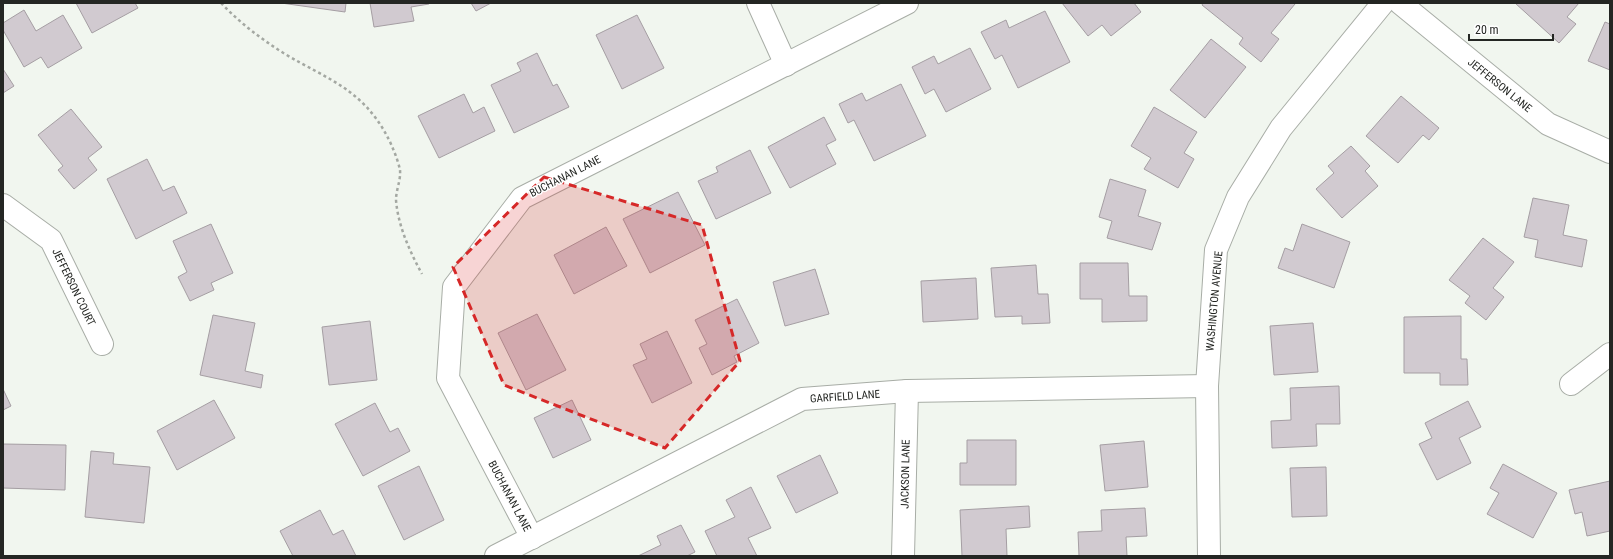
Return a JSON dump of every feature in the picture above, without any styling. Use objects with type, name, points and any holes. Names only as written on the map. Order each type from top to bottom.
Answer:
[{"type":"street","points":[[758,3],[786,64]]},
{"type":"street","name":"BUCHANAN LANE","points":[[532,538],[448,378],[454,286],[522,198],[908,3]]},
{"type":"street","name":"WASHINGTON AVENUE","points":[[1209,556],[1207,386],[1216,250],[1238,197],[1281,128],[1383,3]]},
{"type":"street","name":"JEFFERSON LANE","points":[[1400,3],[1548,124],[1610,152]]},
{"type":"street","name":"JEFFERSON COURT","points":[[3,205],[51,240],[102,344]]},
{"type":"street","points":[[1571,384],[1610,354]]},
{"type":"street","name":"GARFIELD LANE","points":[[496,556],[802,399],[907,391],[1207,386]]},
{"type":"street","name":"JACKSON LANE","points":[[903,556],[907,391]]},
{"type":"path","points":[[221,3],[239,23],[284,54],[342,85],[373,113],[387,137],[400,170],[396,200],[401,224],[408,248],[422,274]]},
{"type":"highlighted area","points":[[544,177],[702,225],[740,361],[665,448],[504,385],[453,267]]},
{"type":"building","points":[[76,3],[135,3],[138,8],[92,33]]},
{"type":"building","points":[[281,3],[346,3],[345,12]]},
{"type":"building","points":[[370,3],[429,4],[411,7],[414,21],[374,27]]},
{"type":"building","points":[[471,3],[491,3],[476,11]]},
{"type":"building","points":[[1062,3],[1134,3],[1141,12],[1111,36],[1102,25],[1088,36]]},
{"type":"building","points":[[1203,3],[1295,4],[1271,33],[1279,39],[1261,62],[1239,44],[1243,38],[1202,5]]},
{"type":"building","points":[[1515,3],[1579,3],[1567,17],[1576,24],[1559,43]]},
{"type":"building","points":[[24,10],[36,31],[63,15],[82,48],[48,68],[41,57],[24,67],[3,30],[3,23]]},
{"type":"building","points":[[1045,11],[1070,62],[1018,88],[1002,55],[995,59],[981,32],[1006,20],[1009,28]]},
{"type":"building","points":[[637,15],[664,68],[622,89],[596,35]]},
{"type":"building","points":[[1605,22],[1610,24],[1610,70],[1588,61]]},
{"type":"building","points":[[1211,39],[1246,67],[1205,118],[1170,90]]},
{"type":"building","points":[[970,48],[991,89],[946,112],[934,89],[925,94],[912,67],[934,56],[938,64]]},
{"type":"building","points":[[537,53],[553,86],[557,84],[569,107],[514,133],[491,85],[521,71],[517,63]]},
{"type":"building","points":[[3,69],[14,86],[3,93]]},
{"type":"building","points":[[901,84],[926,136],[874,161],[854,120],[848,123],[839,104],[862,93],[866,101]]},
{"type":"building","points":[[464,94],[473,113],[484,107],[495,131],[439,158],[418,116]]},
{"type":"building","points":[[1401,96],[1439,128],[1429,140],[1423,135],[1398,163],[1366,136]]},
{"type":"building","points":[[1154,107],[1197,132],[1184,153],[1194,159],[1178,188],[1144,169],[1151,158],[1131,146]]},
{"type":"building","points":[[71,109],[102,147],[88,158],[97,170],[74,189],[58,170],[63,166],[38,135]]},
{"type":"building","points":[[824,117],[836,140],[826,145],[836,164],[790,188],[768,147]]},
{"type":"building","points":[[1351,146],[1370,166],[1365,171],[1378,186],[1342,218],[1316,189],[1334,173],[1328,166]]},
{"type":"building","points":[[750,150],[771,193],[716,219],[698,181],[718,172],[716,167]]},
{"type":"building","points":[[147,159],[163,191],[174,186],[187,213],[136,239],[107,179]]},
{"type":"building","points":[[1110,179],[1146,190],[1138,216],[1161,223],[1152,250],[1107,238],[1112,221],[1099,217]]},
{"type":"building","points":[[678,192],[705,245],[650,273],[623,219]]},
{"type":"building","points":[[1533,198],[1569,205],[1563,235],[1587,240],[1582,267],[1535,257],[1538,240],[1524,237]]},
{"type":"building","points":[[211,224],[233,273],[211,283],[214,290],[190,301],[178,277],[187,272],[173,241]]},
{"type":"building","points":[[1302,224],[1350,242],[1334,288],[1278,268],[1285,248],[1293,251]]},
{"type":"building","points":[[606,227],[627,266],[574,294],[554,255]]},
{"type":"building","points":[[1483,238],[1514,262],[1493,288],[1504,297],[1486,320],[1465,303],[1470,296],[1449,280]]},
{"type":"building","points":[[1080,263],[1128,263],[1129,296],[1147,296],[1147,321],[1102,322],[1102,299],[1080,299]]},
{"type":"building","points":[[1036,265],[1038,294],[1048,294],[1050,323],[1022,324],[1022,316],[995,317],[991,268]]},
{"type":"building","points":[[815,269],[829,314],[785,326],[773,282]]},
{"type":"building","points":[[976,278],[978,319],[923,322],[921,281]]},
{"type":"building","points":[[737,299],[759,343],[734,356],[737,362],[712,375],[699,348],[707,344],[695,320]]},
{"type":"building","points":[[537,314],[566,370],[526,390],[498,333]]},
{"type":"building","points":[[213,315],[255,323],[245,371],[263,375],[261,388],[200,375]]},
{"type":"building","points":[[1461,316],[1461,359],[1467,359],[1468,385],[1440,385],[1440,373],[1404,373],[1404,317]]},
{"type":"building","points":[[370,321],[377,380],[329,385],[322,327]]},
{"type":"building","points":[[1313,323],[1318,372],[1274,375],[1270,326]]},
{"type":"building","points":[[667,331],[692,383],[652,403],[633,365],[647,359],[640,344]]},
{"type":"building","points":[[1339,386],[1340,424],[1316,424],[1317,446],[1272,448],[1271,421],[1291,420],[1290,388]]},
{"type":"building","points":[[3,389],[11,406],[3,410]]},
{"type":"building","points":[[214,400],[235,438],[177,470],[157,431]]},
{"type":"building","points":[[572,400],[591,440],[553,458],[534,418]]},
{"type":"building","points":[[1468,401],[1481,427],[1459,438],[1471,463],[1437,480],[1419,444],[1432,438],[1425,423]]},
{"type":"building","points":[[375,403],[390,432],[398,428],[410,451],[363,476],[335,424]]},
{"type":"building","points":[[967,440],[1016,440],[1016,485],[960,485],[960,463],[967,463]]},
{"type":"building","points":[[1144,441],[1148,487],[1105,491],[1100,445]]},
{"type":"building","points":[[3,444],[66,445],[65,490],[3,488]]},
{"type":"building","points":[[91,451],[114,453],[113,464],[150,467],[144,523],[85,517]]},
{"type":"building","points":[[820,455],[838,493],[796,513],[777,476]]},
{"type":"building","points":[[1503,464],[1557,493],[1533,538],[1487,514],[1499,493],[1490,488]]},
{"type":"building","points":[[419,466],[444,520],[404,540],[378,486]]},
{"type":"building","points":[[1326,467],[1327,516],[1292,517],[1290,468]]},
{"type":"building","points":[[1610,481],[1610,531],[1587,536],[1582,512],[1575,514],[1569,490]]},
{"type":"building","points":[[751,487],[771,528],[748,538],[757,556],[717,556],[705,531],[735,517],[726,500]]},
{"type":"building","points":[[1029,506],[1030,527],[1006,529],[1007,556],[962,556],[960,510]]},
{"type":"building","points":[[1145,508],[1147,536],[1126,537],[1127,556],[1079,556],[1078,532],[1102,531],[1101,510]]},
{"type":"building","points":[[320,510],[333,535],[343,530],[356,556],[293,556],[280,531]]},
{"type":"building","points":[[681,525],[695,552],[687,556],[638,556],[661,545],[657,536]]}]
